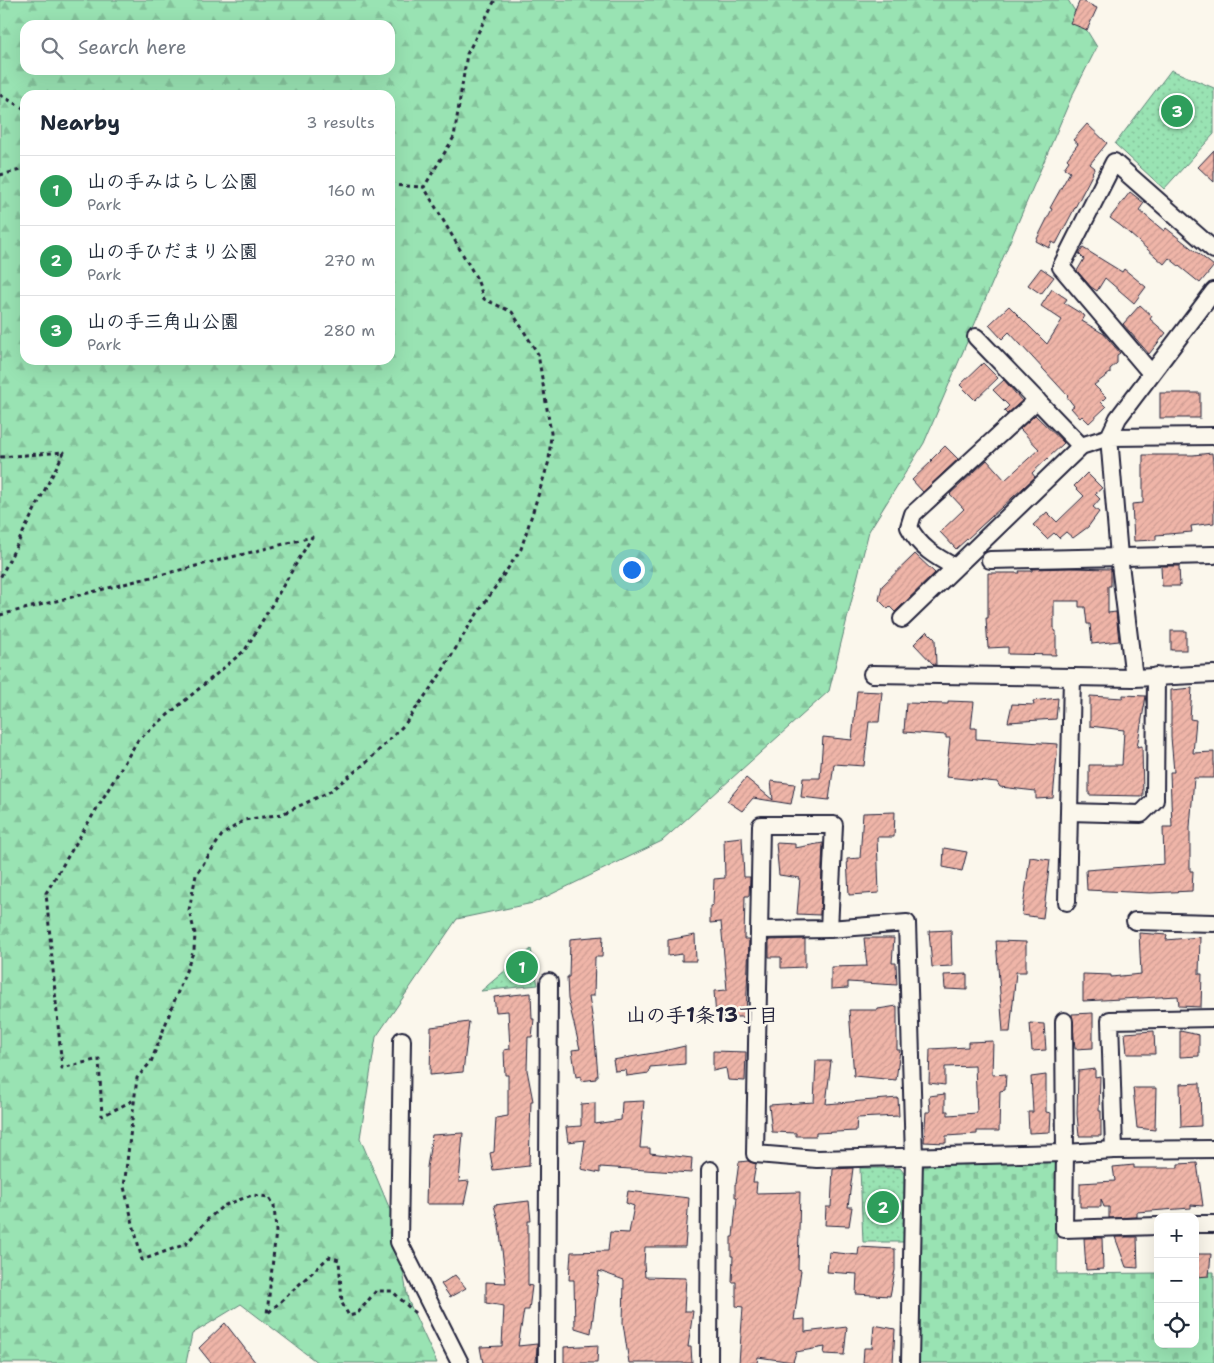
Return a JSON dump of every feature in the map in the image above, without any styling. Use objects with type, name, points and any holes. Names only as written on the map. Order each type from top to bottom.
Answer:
[{"type":"street","points":[[1150,372],[1061,267],[1114,162],[1214,250]]},
{"type":"street","points":[[1134,678],[1119,556],[1109,437],[1118,418],[1150,372],[1214,291]]},
{"type":"street","points":[[976,337],[1081,446]]},
{"type":"street","points":[[955,567],[932,555],[915,538],[909,527],[913,514],[1037,400]]},
{"type":"street","points":[[902,619],[1081,446],[1109,437],[1214,436]]},
{"type":"street","points":[[990,560],[1214,555]]},
{"type":"street","points":[[872,674],[1134,678],[1214,674]]},
{"type":"street","points":[[1070,812],[1141,814],[1154,800],[1156,676]]},
{"type":"street","points":[[1067,902],[1072,677]]},
{"type":"street","points":[[828,930],[834,826],[761,825],[755,1154],[817,1159],[1066,1153],[1114,1150],[1214,1149]]},
{"type":"street","points":[[1135,921],[1214,923]]},
{"type":"street","points":[[758,930],[828,930],[907,923],[914,1157],[910,1363]]},
{"type":"street","points":[[547,1363],[548,982]]},
{"type":"street","points":[[1114,1150],[1110,1020],[1214,1018]]},
{"type":"street","points":[[1064,1021],[1066,1153],[1064,1229],[1154,1226]]},
{"type":"street","points":[[402,1040],[399,1242],[460,1363]]},
{"type":"street","points":[[709,1363],[710,1170]]},
{"type":"street","points":[[1199,1224],[1214,1224]]},
{"type":"path","points":[[424,187],[454,137],[467,54],[495,0]]},
{"type":"path","points":[[0,96],[20,106]]},
{"type":"path","points":[[0,175],[20,170]]},
{"type":"path","points":[[395,184],[424,187]]},
{"type":"path","points":[[416,1314],[392,1291],[376,1291],[357,1314],[349,1316],[342,1303],[339,1260],[329,1257],[267,1314],[276,1231],[274,1206],[269,1197],[252,1195],[223,1206],[186,1244],[142,1260],[124,1187],[137,1078],[151,1062],[194,950],[195,934],[189,910],[196,875],[222,835],[244,820],[282,814],[329,792],[367,762],[405,724],[440,675],[469,626],[521,549],[549,461],[551,433],[538,354],[512,312],[484,299],[477,279],[424,187]]},
{"type":"path","points":[[0,457],[64,452],[0,578]]},
{"type":"path","points":[[0,615],[312,537],[245,650],[138,740],[46,893],[62,1068],[99,1060],[102,1116],[134,1100]]},
{"type":"green space","points":[[0,0],[1068,0],[1097,47],[1071,98],[924,443],[869,531],[829,691],[662,841],[533,903],[457,919],[376,1037],[360,1138],[394,1219],[408,1300],[437,1363],[318,1363],[241,1304],[192,1334],[186,1363],[0,1363]]},
{"type":"green space","points":[[1171,70],[1214,88],[1214,134],[1164,189],[1115,144]]},
{"type":"green space","points":[[531,949],[538,985],[481,991]]},
{"type":"green space","points":[[1058,1160],[1057,1274],[1154,1273],[1154,1348],[1199,1348],[1199,1272],[1214,1272],[1214,1363],[918,1363],[919,1164]]},
{"type":"green space","points":[[860,1168],[900,1168],[904,1173],[905,1242],[863,1242]]},
{"type":"building","points":[[1080,0],[1097,8],[1087,30],[1070,23]]},
{"type":"building","points":[[1087,124],[1107,143],[1090,164],[1095,168],[1093,173],[1056,244],[1052,242],[1049,248],[1036,241],[1052,209],[1050,208],[1070,172],[1064,168],[1069,161],[1067,159],[1078,144],[1073,140]]},
{"type":"building","points":[[1214,150],[1214,182],[1198,167]]},
{"type":"building","points":[[1130,192],[1144,203],[1139,210],[1164,231],[1166,228],[1214,266],[1200,283],[1169,258],[1164,264],[1110,218]]},
{"type":"building","points":[[1083,248],[1122,272],[1124,269],[1146,287],[1134,303],[1105,278],[1097,291],[1091,287],[1077,271],[1084,259],[1079,254]]},
{"type":"building","points":[[1041,268],[1054,277],[1041,294],[1028,285]]},
{"type":"building","points":[[1052,289],[1067,299],[1064,303],[1085,316],[1082,321],[1104,334],[1120,353],[1117,355],[1117,363],[1110,369],[1110,373],[1094,385],[1106,397],[1101,402],[1106,407],[1089,423],[1082,416],[1080,418],[1071,408],[1074,406],[1068,396],[1009,332],[1002,339],[989,325],[1009,306],[1047,344],[1062,320],[1041,306]]},
{"type":"building","points":[[1140,305],[1152,316],[1150,319],[1166,333],[1149,354],[1123,324]]},
{"type":"building","points":[[983,363],[998,378],[975,400],[960,385]]},
{"type":"building","points":[[1004,380],[1022,401],[1007,414],[1004,411],[1009,406],[993,390]]},
{"type":"building","points":[[1160,393],[1200,393],[1200,418],[1160,418]]},
{"type":"building","points":[[1035,415],[1064,443],[1032,473],[1035,477],[956,549],[940,532],[964,509],[950,494],[987,460],[1005,480],[1039,449],[1020,429]]},
{"type":"building","points":[[945,446],[958,459],[923,492],[912,480]]},
{"type":"building","points":[[1212,453],[1214,523],[1191,526],[1192,532],[1156,535],[1156,540],[1134,541],[1132,504],[1143,503],[1143,455]]},
{"type":"building","points":[[1087,473],[1102,488],[1095,494],[1100,499],[1093,507],[1099,512],[1088,527],[1073,538],[1066,532],[1059,538],[1054,533],[1047,539],[1033,525],[1047,512],[1057,522],[1084,496],[1074,486]]},
{"type":"building","points":[[915,554],[935,573],[895,612],[890,607],[888,609],[879,600],[882,586]]},
{"type":"building","points":[[1161,566],[1179,566],[1180,586],[1162,586]]},
{"type":"building","points":[[1032,569],[1111,569],[1111,586],[1108,586],[1108,613],[1116,612],[1119,641],[1092,644],[1090,624],[1087,624],[1085,607],[1079,607],[1079,601],[1054,601],[1056,655],[1008,654],[1008,647],[988,648],[986,618],[988,618],[988,573],[1020,573],[1019,571],[1032,571]]},
{"type":"building","points":[[927,631],[935,639],[936,665],[914,644]]},
{"type":"building","points":[[1171,631],[1186,631],[1186,650],[1171,650]]},
{"type":"building","points":[[1192,688],[1190,719],[1196,720],[1193,753],[1214,752],[1214,778],[1194,778],[1190,827],[1190,871],[1193,871],[1192,891],[1150,893],[1087,890],[1086,870],[1164,864],[1163,827],[1172,827],[1170,772],[1174,772],[1171,737],[1171,690]]},
{"type":"building","points":[[857,691],[882,692],[879,722],[869,722],[864,766],[834,764],[829,800],[801,797],[803,778],[820,778],[823,737],[852,740]]},
{"type":"building","points":[[1123,695],[1146,696],[1137,747],[1142,746],[1143,796],[1089,795],[1089,765],[1122,765],[1124,730],[1090,726],[1090,696],[1123,698]]},
{"type":"building","points":[[1058,698],[1056,719],[1008,722],[1012,704],[1034,705],[1033,701]]},
{"type":"building","points":[[948,701],[974,702],[971,728],[976,728],[976,739],[1058,744],[1053,798],[1036,799],[1036,791],[1000,787],[997,782],[946,777],[950,738],[946,738],[946,735],[904,732],[906,703],[948,704]]},
{"type":"building","points":[[746,778],[773,800],[771,781],[795,784],[791,804],[753,798],[742,811],[727,801]]},
{"type":"building","points":[[895,812],[894,837],[877,837],[879,893],[849,895],[847,859],[860,858],[863,813]]},
{"type":"building","points":[[742,837],[744,877],[750,877],[749,896],[745,896],[744,939],[749,939],[746,1017],[716,1017],[714,991],[727,990],[721,922],[710,923],[710,906],[713,905],[714,879],[725,878],[724,839]]},
{"type":"building","points":[[776,843],[795,844],[795,848],[823,843],[820,915],[797,914],[800,878],[779,875]]},
{"type":"building","points":[[944,848],[967,852],[962,871],[943,867]]},
{"type":"building","points":[[1030,857],[1050,860],[1043,918],[1022,915]]},
{"type":"building","points":[[951,930],[952,966],[932,967],[929,931]]},
{"type":"building","points":[[1139,933],[1167,935],[1166,940],[1200,937],[1199,974],[1202,974],[1201,1007],[1179,1006],[1178,996],[1083,1001],[1083,974],[1111,975],[1111,977],[1141,974]]},
{"type":"building","points":[[695,935],[696,961],[682,961],[682,954],[668,956],[668,940]]},
{"type":"building","points":[[603,936],[602,957],[595,957],[594,996],[589,996],[598,1076],[596,1076],[596,1079],[581,1081],[581,1076],[576,1077],[572,1050],[580,1049],[568,999],[567,977],[569,977],[570,939]]},
{"type":"building","points":[[864,938],[894,938],[892,963],[896,963],[897,985],[848,982],[848,988],[831,989],[831,967],[867,966]]},
{"type":"building","points":[[805,939],[805,967],[781,968],[781,957],[769,957],[769,940]]},
{"type":"building","points":[[996,941],[1026,942],[1026,972],[1016,972],[1010,1032],[1003,1032]]},
{"type":"building","points":[[967,974],[967,990],[945,989],[944,975]]},
{"type":"building","points":[[531,993],[532,1019],[534,1019],[532,1037],[528,1037],[527,1070],[533,1101],[531,1101],[529,1166],[493,1170],[490,1153],[494,1152],[496,1118],[508,1116],[508,1075],[505,1075],[504,1050],[510,1049],[508,1011],[496,1012],[494,997]]},
{"type":"building","points":[[897,1006],[897,1050],[900,1050],[896,1080],[854,1076],[849,1010],[878,1010]]},
{"type":"building","points":[[1093,1013],[1093,1048],[1075,1049],[1072,1014]]},
{"type":"building","points":[[469,1022],[463,1072],[430,1075],[431,1027]]},
{"type":"building","points":[[1030,1023],[1044,1024],[1046,1050],[1032,1051]]},
{"type":"building","points":[[1154,1031],[1155,1054],[1127,1054],[1125,1033]]},
{"type":"building","points":[[1180,1031],[1199,1035],[1199,1056],[1180,1057]]},
{"type":"building","points":[[993,1041],[992,1075],[1006,1074],[1005,1090],[1000,1091],[999,1131],[977,1131],[977,1134],[946,1136],[946,1143],[924,1142],[926,1112],[930,1112],[929,1096],[945,1094],[945,1111],[948,1111],[948,1115],[977,1113],[975,1066],[945,1067],[945,1085],[929,1083],[930,1049],[968,1047],[968,1042]]},
{"type":"building","points":[[685,1046],[685,1064],[650,1067],[649,1073],[627,1076],[626,1070],[615,1071],[613,1060]]},
{"type":"building","points":[[713,1051],[746,1052],[745,1081],[728,1080],[726,1068],[713,1071]]},
{"type":"building","points":[[816,1061],[831,1061],[826,1104],[898,1098],[899,1116],[857,1118],[856,1131],[816,1133],[816,1136],[796,1136],[796,1133],[772,1132],[769,1105],[814,1102]]},
{"type":"building","points":[[1095,1069],[1095,1077],[1100,1076],[1099,1111],[1101,1111],[1101,1136],[1079,1136],[1077,1114],[1078,1071]]},
{"type":"building","points":[[1046,1075],[1046,1112],[1051,1113],[1050,1132],[1029,1133],[1028,1112],[1033,1112],[1031,1077]]},
{"type":"building","points":[[1200,1083],[1201,1126],[1181,1127],[1180,1084]]},
{"type":"building","points":[[1133,1088],[1156,1088],[1155,1130],[1137,1128]]},
{"type":"building","points":[[644,1101],[640,1148],[650,1148],[650,1153],[692,1158],[691,1173],[600,1167],[600,1173],[581,1169],[585,1140],[568,1142],[566,1127],[581,1126],[581,1104],[595,1103],[595,1124],[621,1120],[622,1102]]},
{"type":"building","points":[[463,1133],[459,1182],[469,1181],[464,1204],[426,1204],[427,1167],[432,1135]]},
{"type":"building","points":[[748,1161],[756,1164],[753,1182],[757,1182],[756,1193],[800,1192],[798,1269],[801,1270],[794,1320],[805,1319],[805,1332],[847,1327],[844,1355],[824,1354],[825,1347],[796,1352],[793,1362],[758,1357],[757,1363],[739,1363],[743,1307],[736,1306],[736,1282],[732,1282],[733,1256],[731,1256],[731,1237],[733,1237],[737,1197],[735,1197],[735,1184],[739,1162]]},
{"type":"building","points":[[1197,1163],[1203,1206],[1191,1205],[1191,1208],[1137,1212],[1137,1217],[1109,1218],[1109,1207],[1104,1207],[1101,1199],[1101,1207],[1080,1207],[1080,1183],[1115,1181],[1113,1167],[1134,1165],[1134,1168],[1178,1168],[1178,1164]]},
{"type":"building","points":[[853,1168],[848,1207],[852,1207],[849,1226],[825,1225],[826,1207],[831,1207],[833,1169]]},
{"type":"building","points":[[628,1191],[689,1198],[685,1247],[645,1247],[644,1264],[645,1277],[686,1278],[684,1311],[693,1311],[688,1347],[691,1347],[692,1363],[629,1363],[623,1323],[624,1280],[599,1271],[591,1333],[575,1328],[574,1280],[569,1280],[571,1252],[608,1251],[610,1232],[629,1233],[634,1206],[626,1203]]},
{"type":"building","points":[[529,1201],[531,1221],[528,1221],[528,1285],[532,1286],[529,1310],[524,1310],[518,1346],[537,1344],[536,1363],[483,1363],[480,1347],[502,1346],[504,1306],[486,1303],[486,1282],[506,1283],[499,1225],[494,1205]]},
{"type":"building","points":[[1115,1237],[1137,1237],[1138,1268],[1126,1267]]},
{"type":"building","points":[[1084,1238],[1102,1238],[1103,1269],[1086,1270]]},
{"type":"building","points":[[859,1247],[895,1249],[895,1270],[890,1296],[856,1294],[857,1274],[827,1272],[829,1252],[858,1255]]},
{"type":"building","points":[[1199,1254],[1211,1254],[1209,1276],[1199,1277]]},
{"type":"building","points":[[455,1275],[466,1288],[450,1297],[441,1284]]},
{"type":"building","points":[[225,1323],[256,1363],[211,1363],[199,1348]]},
{"type":"building","points":[[874,1325],[895,1329],[893,1363],[863,1363],[864,1348],[872,1348]]},
{"type":"building","points":[[598,1345],[597,1363],[564,1363],[564,1347]]},
{"type":"place","name":"山の手三角山公園","points":[[1177,111]]},
{"type":"place","name":"山の手みはらし公園","points":[[522,967]]},
{"type":"place","name":"山の手ひだまり公園","points":[[883,1207]]},
{"type":"district","name":"山の手1条13丁目","points":[[702,1015]]}]
